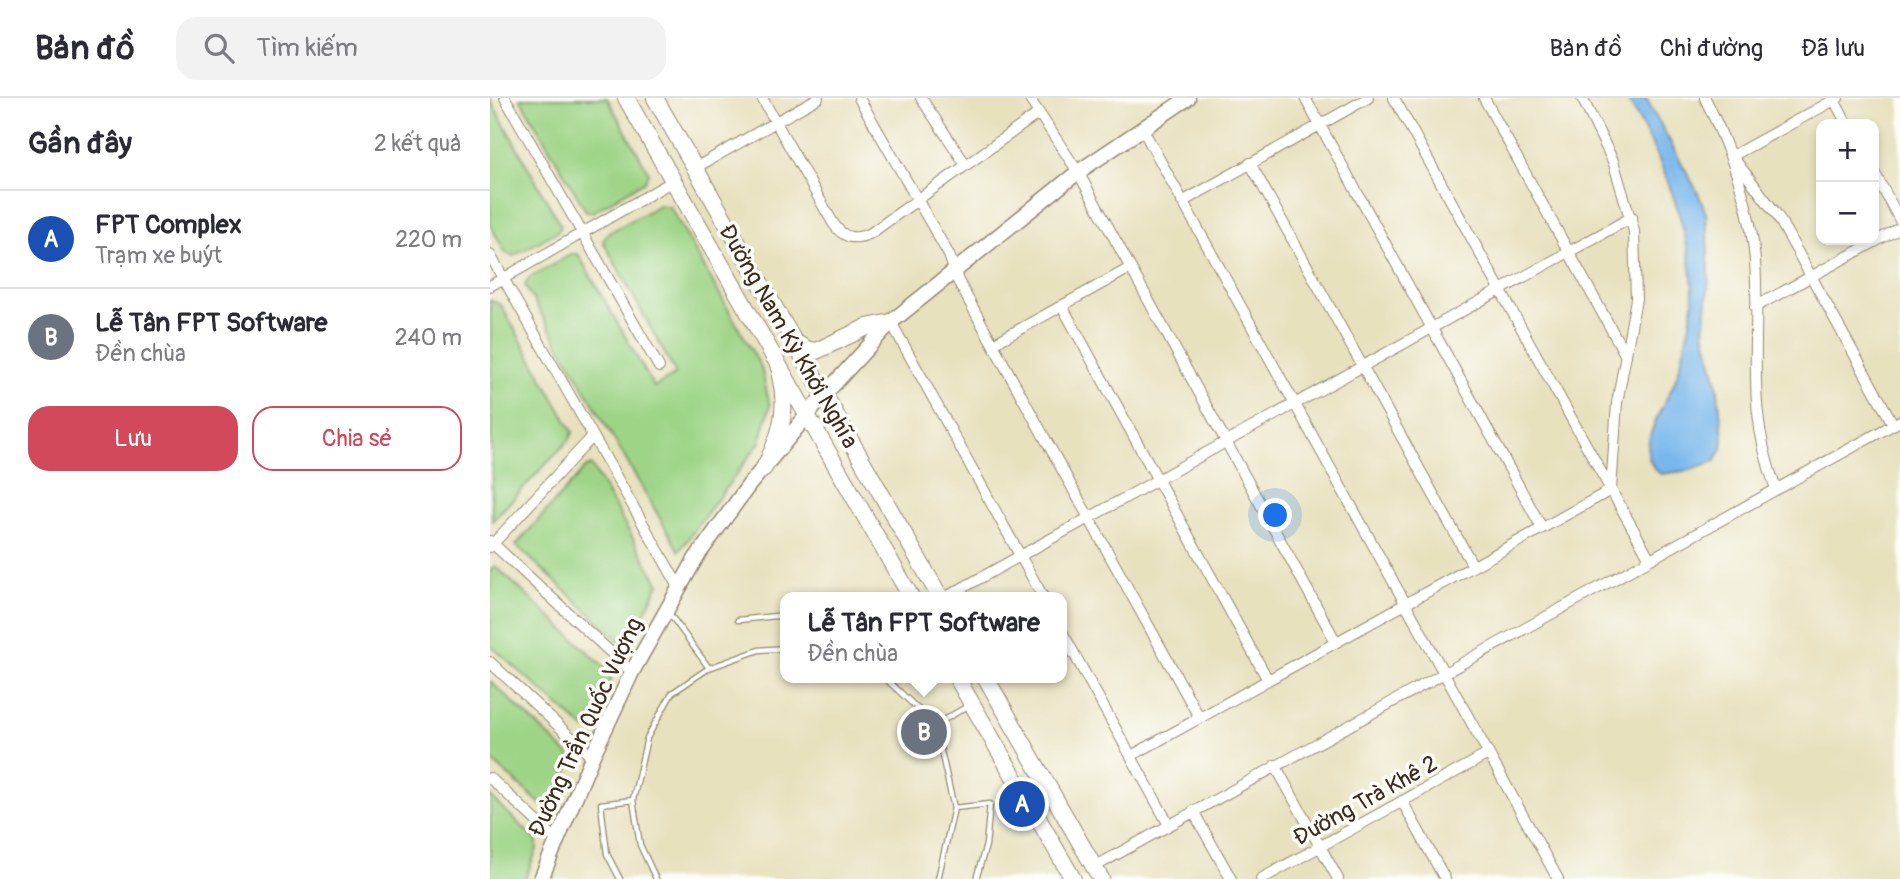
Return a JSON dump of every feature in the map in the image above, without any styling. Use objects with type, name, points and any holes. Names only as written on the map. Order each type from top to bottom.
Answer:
[{"type":"main road","name":"Đường Nam Kỳ Khởi Nghĩa","points":[[626,98],[908,592]]},
{"type":"main road","points":[[655,98],[937,592]]},
{"type":"main road","points":[[794,342],[816,351],[867,327],[891,322]]},
{"type":"main road","points":[[764,468],[779,437],[784,416],[784,392],[774,357]]},
{"type":"main road","points":[[960,683],[1073,879]]},
{"type":"main road","points":[[989,683],[1098,873]]},
{"type":"street","points":[[505,98],[659,368]]},
{"type":"street","points":[[762,98],[833,223],[846,236],[855,239],[871,233],[1039,113]]},
{"type":"street","points":[[695,168],[818,98]]},
{"type":"street","points":[[859,98],[949,255],[993,344],[1199,717]]},
{"type":"street","points":[[921,98],[966,165]]},
{"type":"street","points":[[1029,98],[1078,172],[1336,642]]},
{"type":"street","name":"Đường Trần Quốc Vượng","points":[[541,879],[592,757],[632,672],[666,609],[722,519],[824,395],[891,322],[954,269],[1078,172],[1188,98]]},
{"type":"street","points":[[1305,98],[1542,528]]},
{"type":"street","points":[[1182,202],[1368,98]]},
{"type":"street","points":[[1394,98],[1650,559]]},
{"type":"street","points":[[1484,98],[1626,356]]},
{"type":"street","points":[[1582,98],[1613,161],[1632,217],[1636,282],[1617,403],[1611,490]]},
{"type":"street","points":[[1705,98],[1732,156],[1753,244],[1756,411],[1763,450],[1776,489]]},
{"type":"street","points":[[1732,156],[1835,99],[1845,119]]},
{"type":"street","points":[[1142,128],[1558,879]]},
{"type":"street","points":[[1098,873],[1193,811],[1896,423],[1763,192],[1732,156]]},
{"type":"street","points":[[1250,163],[1473,566]]},
{"type":"street","points":[[490,286],[673,181]]},
{"type":"street","points":[[1879,181],[1900,220]]},
{"type":"street","points":[[955,592],[1632,217]]},
{"type":"street","points":[[1755,307],[1900,228]]},
{"type":"street","points":[[490,255],[679,587]]},
{"type":"street","points":[[993,344],[1130,268]]},
{"type":"street","points":[[1062,306],[1268,680]]},
{"type":"street","points":[[891,322],[1040,592]]},
{"type":"street","points":[[593,436],[491,544],[632,672]]},
{"type":"street","points":[[1131,756],[1611,490]]},
{"type":"street","points":[[1067,641],[1169,825]]},
{"type":"street","points":[[490,662],[592,757]]},
{"type":"street","name":"Đường Trà Khê 2","points":[[1261,879],[1488,754]]},
{"type":"street","points":[[1275,765],[1338,879]]},
{"type":"street","points":[[490,778],[557,840]]},
{"type":"street","points":[[1402,801],[1445,879]]},
{"type":"street","points":[[1193,811],[1231,879]]},
{"type":"lane","points":[[666,609],[709,668]]},
{"type":"lane","points":[[738,620],[780,616]]},
{"type":"lane","points":[[656,879],[640,845],[633,800],[647,738],[653,726],[673,693],[709,668],[759,650],[780,648]]},
{"type":"lane","points":[[890,683],[935,725],[954,808],[938,879]]},
{"type":"lane","points":[[935,725],[972,704]]},
{"type":"lane","points":[[620,879],[607,854],[601,804],[633,800]]},
{"type":"lane","points":[[954,808],[990,804],[986,845],[976,879]]},
{"type":"green space","points":[[520,98],[607,98],[649,173],[645,181],[592,212],[586,211]]},
{"type":"green space","points":[[490,99],[561,226],[558,231],[513,256],[506,253],[490,225]]},
{"type":"green space","points":[[659,205],[670,207],[761,367],[770,406],[760,442],[679,551],[525,286],[529,278],[572,254],[578,254],[654,387],[676,374],[603,241],[607,234]]},
{"type":"green space","points":[[490,300],[501,305],[573,432],[570,439],[492,521]]},
{"type":"green space","points":[[591,465],[659,584],[629,643],[624,645],[516,545],[586,467]]},
{"type":"green space","points":[[495,566],[611,673],[611,681],[586,730],[490,645],[490,570]]},
{"type":"green space","points":[[490,681],[569,755],[570,767],[551,813],[490,759]]},
{"type":"green space","points":[[490,796],[537,841],[537,849],[525,879],[490,879]]},
{"type":"water","points":[[1627,98],[1646,98],[1698,193],[1706,214],[1709,277],[1704,332],[1717,383],[1722,449],[1715,461],[1691,470],[1661,474],[1653,466],[1648,445],[1655,422],[1673,387],[1682,358],[1692,311],[1692,273],[1673,194],[1652,144]]},
{"type":"place","name":"Lễ Tân FPT Software","points":[[924,732]]},
{"type":"place","name":"FPT Complex","points":[[1022,804]]}]
